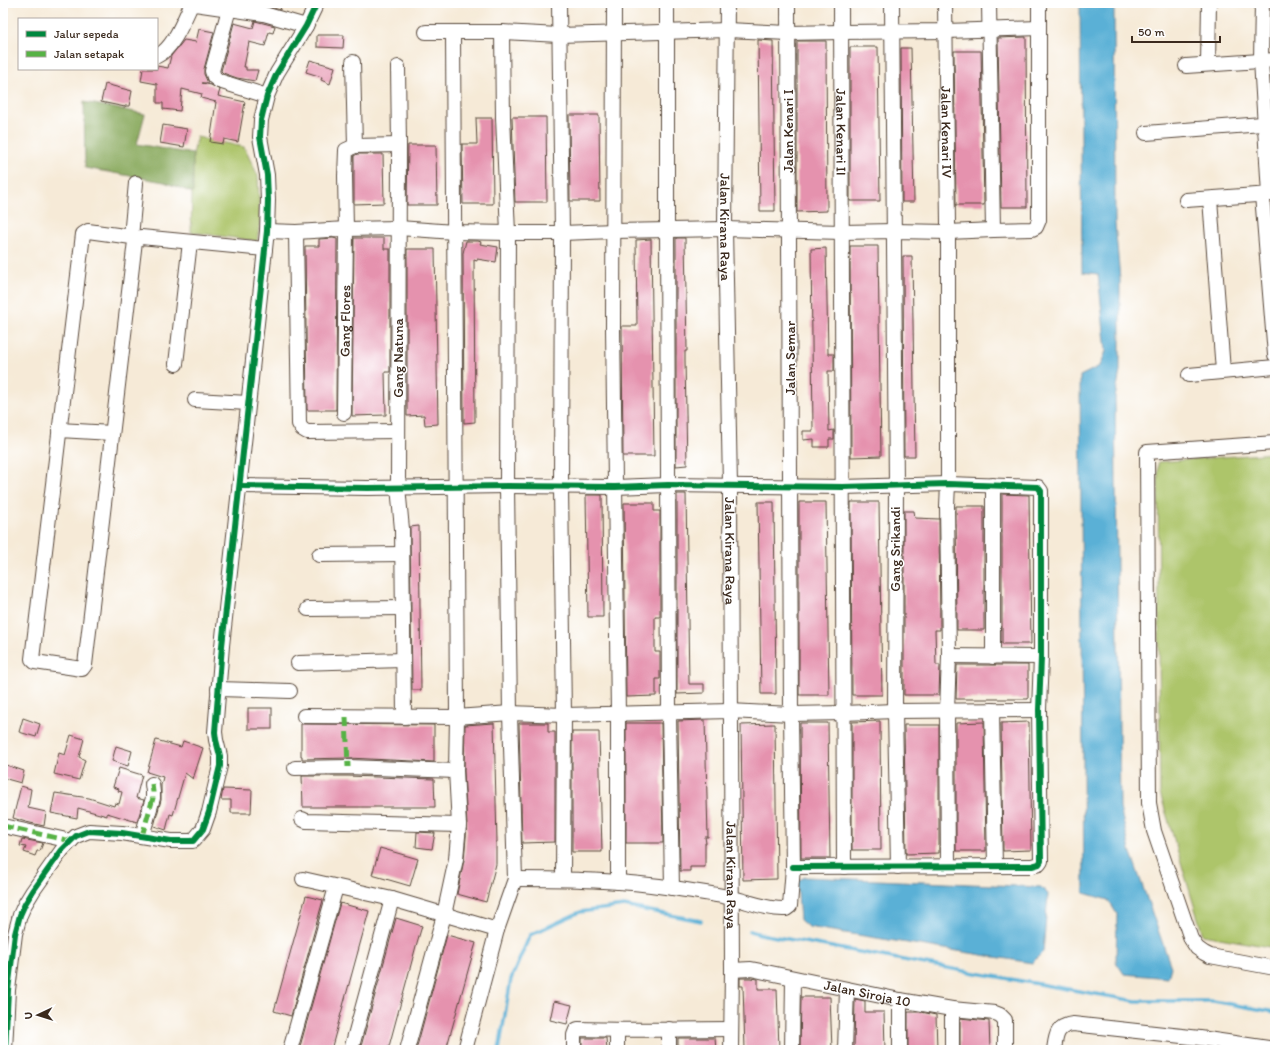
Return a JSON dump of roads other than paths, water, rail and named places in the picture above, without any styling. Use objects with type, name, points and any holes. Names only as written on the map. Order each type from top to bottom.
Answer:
[{"type":"street","points":[[158,56],[168,47],[178,32],[192,5],[197,3],[264,14],[306,26]]},
{"type":"street","points":[[4,1050],[6,989],[15,934],[25,904],[62,850],[76,836],[89,831],[122,833],[172,841],[195,840],[203,829],[209,812],[220,766],[220,756],[215,732],[218,689],[265,249],[268,200],[267,175],[260,130],[268,96],[277,73],[306,26],[317,3]]},
{"type":"street","points":[[559,3],[562,233],[561,486],[564,715],[563,879]]},
{"type":"street","points":[[614,3],[613,328],[618,714],[618,882]]},
{"type":"street","points":[[667,3],[669,713],[672,888]]},
{"type":"street","name":"Jalan Kirana Raya","points":[[727,3],[728,30],[725,229],[730,485],[731,1050]]},
{"type":"street","points":[[788,3],[788,33]]},
{"type":"street","name":"Jalan Kenari II","points":[[841,3],[843,216],[844,867]]},
{"type":"street","name":"Gang Srikandi","points":[[892,3],[896,486],[895,711],[898,867]]},
{"type":"street","name":"Jalan Kenari IV","points":[[945,3],[948,232],[948,866]]},
{"type":"street","points":[[989,3],[993,230]]},
{"type":"street","points":[[266,231],[296,232],[399,228],[454,232],[562,233],[725,229],[842,232],[894,230],[948,232],[1032,229],[1036,227],[1039,220],[1039,3]]},
{"type":"street","points":[[1208,64],[1209,3]]},
{"type":"street","points":[[1262,3],[1261,60],[1270,123],[1269,194],[1275,355]]},
{"type":"street","points":[[229,9],[212,71],[214,77],[219,81],[268,96]]},
{"type":"street","points":[[426,32],[502,32],[559,35],[728,30],[788,33],[1039,28]]},
{"type":"street","points":[[407,1050],[444,915],[456,859],[459,825],[456,771],[457,717],[453,32]]},
{"type":"street","points":[[465,1050],[497,930],[515,879],[510,713],[507,486],[508,232],[503,117],[502,32]]},
{"type":"street","name":"Jalan Kenari I","points":[[788,33],[789,230]]},
{"type":"street","points":[[1186,66],[1275,60]]},
{"type":"street","points":[[354,62],[355,146],[400,145]]},
{"type":"street","name":"Gang Natuna","points":[[398,67],[400,145],[398,487],[402,528],[404,717]]},
{"type":"street","points":[[1146,133],[1270,123]]},
{"type":"street","name":"Gang Flores","points":[[344,413],[346,150],[355,146]]},
{"type":"street","points":[[136,183],[135,237],[85,665],[82,669],[35,662],[32,660],[83,234],[88,231],[135,237],[265,249]]},
{"type":"street","points":[[1186,200],[1269,194]]},
{"type":"street","points":[[1210,199],[1223,371]]},
{"type":"street","name":"Jalan Semar","points":[[731,898],[772,908],[786,909],[790,906],[791,901],[793,867],[789,230]]},
{"type":"street","points":[[296,232],[299,424],[302,430],[306,432],[398,431]]},
{"type":"street","points":[[176,364],[190,242]]},
{"type":"street","points":[[1189,375],[1275,367]]},
{"type":"street","points":[[195,400],[248,403]]},
{"type":"street","points":[[59,430],[112,433]]},
{"type":"street","points":[[1275,443],[1148,452],[1148,468],[1149,804],[1154,831],[1186,928],[1194,945],[1210,956],[1275,968]]},
{"type":"street","points":[[240,486],[368,488],[730,485],[843,487],[948,484],[1036,486],[1039,488],[1041,491],[1041,657],[1038,710],[1042,859],[1039,864],[1032,866],[793,867]]},
{"type":"street","points":[[993,485],[993,657]]},
{"type":"street","points":[[319,555],[402,554]]},
{"type":"street","points":[[308,609],[403,608]]},
{"type":"street","points":[[949,656],[1041,657]]},
{"type":"street","points":[[298,663],[403,660]]},
{"type":"street","points":[[218,689],[290,691]]},
{"type":"street","points":[[992,710],[995,866]]},
{"type":"street","points":[[304,716],[457,717],[510,713],[564,715],[730,711],[791,714],[895,711],[1038,710]]},
{"type":"street","points":[[295,768],[348,767],[456,771]]},
{"type":"street","points":[[142,836],[153,798],[152,784]]},
{"type":"street","points":[[302,819],[306,821],[459,825]]},
{"type":"street","points":[[3,826],[71,841]]},
{"type":"street","points":[[304,879],[392,899],[497,930]]},
{"type":"street","points":[[515,879],[563,879],[618,882],[672,888],[731,898]]},
{"type":"street","points":[[290,1050],[336,887]]},
{"type":"street","points":[[351,1050],[392,899]]},
{"type":"street","name":"Jalan Siroja 10","points":[[732,970],[751,969],[900,1000],[952,1009],[995,1013],[1005,1020],[1006,1050]]},
{"type":"street","points":[[792,1050],[793,978]]},
{"type":"street","points":[[845,1050],[847,989]]},
{"type":"street","points":[[900,1000],[900,1050]]},
{"type":"street","points":[[952,1009],[952,1050]]},
{"type":"street","points":[[1054,1050],[1057,1033],[1063,1026],[1073,1024],[1200,1044],[1275,1049]]},
{"type":"street","points":[[669,1029],[669,1050]]},
{"type":"street","points":[[574,1050],[574,1035],[576,1030],[617,1031],[731,1029]]},
{"type":"street","points":[[617,1031],[618,1050]]},
{"type":"water","points":[[1080,3],[1114,3],[1115,223],[1120,279],[1120,371],[1115,398],[1120,808],[1130,850],[1171,967],[1168,978],[1124,974],[1116,962],[1117,914],[1108,900],[1084,893],[1080,376],[1100,366],[1106,351],[1098,274],[1082,272]]},
{"type":"water","points":[[805,877],[1041,887],[1048,894],[1043,952],[1032,963],[808,927],[800,920],[797,881]]},
{"type":"waterway","points":[[499,1050],[511,979],[530,935],[580,912],[624,906],[701,921]]},
{"type":"waterway","points":[[750,931],[1136,1001],[1213,1001],[1275,1012]]}]
